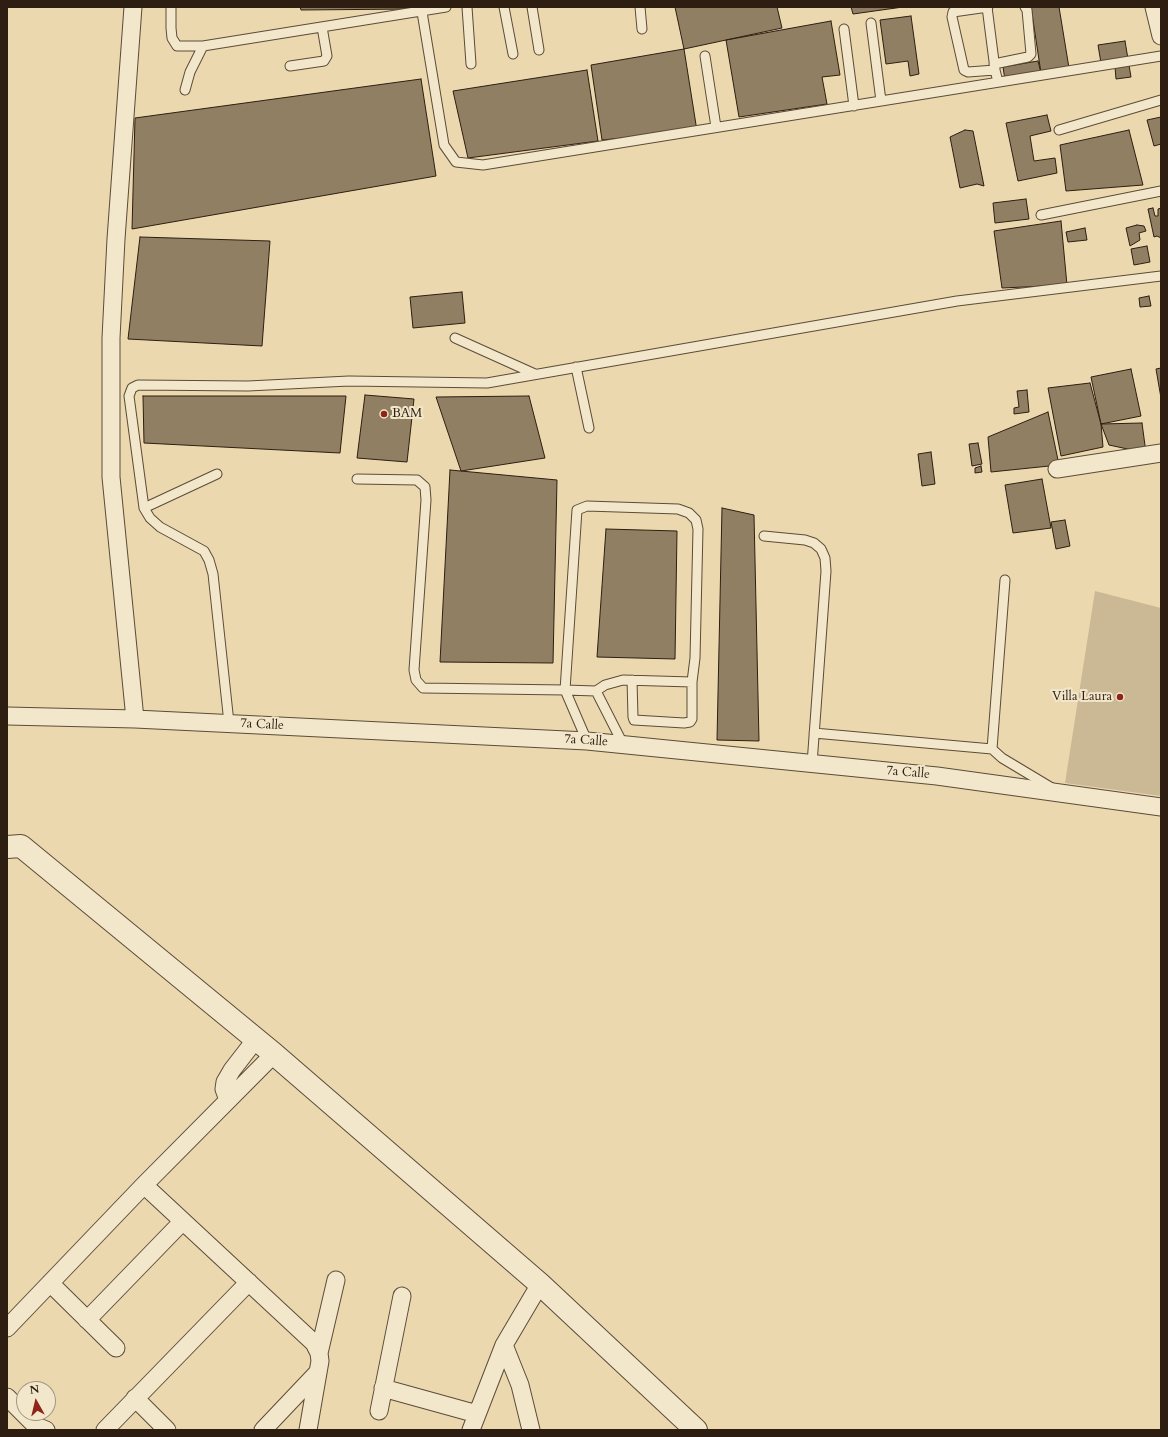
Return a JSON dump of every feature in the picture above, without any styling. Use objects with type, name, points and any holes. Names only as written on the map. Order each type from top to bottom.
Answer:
[{"type":"street","points":[[133,7],[115,246],[111,338],[111,477],[135,719]]},
{"type":"street","points":[[1157,8],[1161,36]]},
{"type":"street","points":[[1056,469],[1161,453]]},
{"type":"street","name":"7a Calle","points":[[7,716],[135,719],[587,741],[937,776],[1161,807]]},
{"type":"street","points":[[12,842],[274,1054],[540,1284],[696,1430]]},
{"type":"street","points":[[228,1100],[224,1089],[225,1082],[232,1070],[256,1039]]},
{"type":"street","points":[[7,1328],[144,1185],[274,1054]]},
{"type":"street","points":[[144,1185],[314,1343],[319,1353],[320,1361],[308,1430]]},
{"type":"street","points":[[87,1320],[183,1221]]},
{"type":"street","points":[[319,1353],[336,1280]]},
{"type":"street","points":[[105,1430],[249,1282]]},
{"type":"street","points":[[50,1283],[116,1348]]},
{"type":"street","points":[[471,1430],[504,1345],[540,1284]]},
{"type":"street","points":[[379,1412],[402,1296]]},
{"type":"street","points":[[504,1345],[520,1386],[531,1430]]},
{"type":"street","points":[[263,1430],[318,1372]]},
{"type":"street","points":[[383,1388],[477,1414]]},
{"type":"street","points":[[7,1397],[36,1426],[46,1430]]},
{"type":"street","points":[[135,1398],[167,1430]]},
{"type":"lane","points":[[171,7],[172,38],[177,46],[203,46],[446,7]]},
{"type":"lane","points":[[467,7],[471,64]]},
{"type":"lane","points":[[504,7],[513,54]]},
{"type":"lane","points":[[532,7],[539,50]]},
{"type":"lane","points":[[640,7],[642,29]]},
{"type":"lane","points":[[998,82],[995,67],[988,7],[953,12],[952,17],[964,70],[968,72],[995,67],[1028,57],[1031,54],[1027,10],[1025,7]]},
{"type":"lane","points":[[422,12],[444,145],[456,162],[483,164],[1161,56]]},
{"type":"lane","points":[[871,23],[881,101]]},
{"type":"lane","points":[[290,66],[324,61],[327,56],[322,27]]},
{"type":"lane","points":[[844,29],[854,106]]},
{"type":"lane","points":[[185,90],[190,72],[203,46]]},
{"type":"lane","points":[[705,56],[716,127]]},
{"type":"lane","points":[[1059,130],[1161,100]]},
{"type":"lane","points":[[1041,215],[1161,191]]},
{"type":"lane","points":[[228,724],[213,574],[209,560],[204,551],[160,527],[150,518],[144,508],[129,396],[132,388],[138,385],[248,386],[349,381],[487,383],[957,300],[1161,276]]},
{"type":"lane","points":[[455,338],[535,374]]},
{"type":"lane","points":[[576,367],[589,428]]},
{"type":"lane","points":[[144,508],[217,474]]},
{"type":"lane","points":[[357,480],[417,480],[425,487],[426,500],[414,670],[416,680],[424,688],[596,691],[605,685],[623,680],[692,682]]},
{"type":"lane","points":[[587,741],[565,690],[577,510],[587,506],[678,509],[689,513],[696,520],[698,529],[695,658],[692,682],[692,719],[690,722],[684,723],[634,720],[632,680]]},
{"type":"lane","points":[[764,536],[805,540],[814,543],[821,549],[825,558],[826,571],[812,764]]},
{"type":"lane","points":[[992,749],[1005,580]]},
{"type":"lane","points":[[596,691],[623,744]]},
{"type":"lane","points":[[814,733],[992,749],[1002,758],[1060,793]]},
{"type":"shaded area","name":"Villa Laura","points":[[1095,591],[1161,608],[1161,796],[1065,783]]},
{"type":"building","points":[[300,7],[409,7],[410,9],[301,10]]},
{"type":"building","points":[[675,7],[777,7],[782,28],[684,49]]},
{"type":"building","points":[[851,7],[903,7],[853,14]]},
{"type":"building","points":[[1031,7],[1059,7],[1069,68],[1041,73]]},
{"type":"building","points":[[911,16],[919,74],[910,76],[908,61],[886,64],[880,20]]},
{"type":"building","points":[[831,21],[840,75],[822,77],[827,104],[739,117],[726,40]]},
{"type":"building","points":[[1125,41],[1128,59],[1101,63],[1098,45]]},
{"type":"building","points":[[684,49],[697,131],[602,140],[591,65]]},
{"type":"building","points":[[1038,61],[1041,73],[1005,80],[1003,67]]},
{"type":"building","points":[[1129,65],[1131,77],[1116,79],[1115,67]]},
{"type":"building","points":[[587,70],[598,141],[468,158],[453,91]]},
{"type":"building","points":[[421,79],[436,176],[132,229],[135,118]]},
{"type":"building","points":[[1047,115],[1051,131],[1030,136],[1034,161],[1055,158],[1057,173],[1018,181],[1006,123]]},
{"type":"building","points":[[1161,117],[1161,144],[1154,146],[1147,120]]},
{"type":"building","points":[[965,130],[973,131],[984,186],[977,184],[960,188],[950,137]]},
{"type":"building","points":[[1129,130],[1143,185],[1066,191],[1060,145]]},
{"type":"building","points":[[1026,199],[1029,219],[995,223],[993,203]]},
{"type":"building","points":[[1153,208],[1155,216],[1158,216],[1158,209],[1161,208],[1161,238],[1157,236],[1154,237],[1148,209]]},
{"type":"building","points":[[1061,221],[1067,285],[1002,288],[994,231]]},
{"type":"building","points":[[1137,225],[1144,226],[1146,231],[1139,233],[1140,240],[1130,246],[1126,228]]},
{"type":"building","points":[[1085,228],[1087,240],[1068,242],[1066,232]]},
{"type":"building","points":[[140,237],[270,241],[262,346],[128,339]]},
{"type":"building","points":[[1147,246],[1150,262],[1134,265],[1131,249]]},
{"type":"building","points":[[462,292],[465,323],[413,328],[410,297]]},
{"type":"building","points":[[1149,296],[1151,306],[1140,307],[1139,298]]},
{"type":"building","points":[[1161,368],[1161,398],[1156,369]]},
{"type":"building","points":[[1131,369],[1141,416],[1101,424],[1091,377]]},
{"type":"building","points":[[1090,383],[1101,424],[1103,447],[1061,456],[1048,388]]},
{"type":"building","points":[[1027,390],[1029,412],[1014,414],[1014,408],[1019,407],[1017,391]]},
{"type":"building","points":[[365,395],[414,399],[407,462],[357,458]]},
{"type":"building","points":[[143,396],[346,396],[340,453],[144,443]]},
{"type":"building","points":[[529,396],[545,458],[461,471],[436,397]]},
{"type":"building","points":[[1048,412],[1059,465],[991,472],[988,437]]},
{"type":"building","points":[[1142,423],[1146,453],[1109,445],[1101,424]]},
{"type":"building","points":[[978,443],[982,464],[972,466],[969,444]]},
{"type":"building","points":[[931,452],[935,484],[922,486],[918,454]]},
{"type":"building","points":[[981,466],[982,472],[975,473],[975,468]]},
{"type":"building","points":[[450,470],[557,480],[553,663],[440,662]]},
{"type":"building","points":[[1042,479],[1051,528],[1013,533],[1005,485]]},
{"type":"building","points":[[722,508],[754,515],[759,741],[717,740]]},
{"type":"building","points":[[1065,520],[1070,546],[1056,549],[1051,522]]},
{"type":"building","points":[[606,529],[677,531],[675,659],[597,657]]},
{"type":"place","name":"BAM","points":[[384,414]]},
{"type":"place","name":"Villa Laura","points":[[1120,697]]}]
